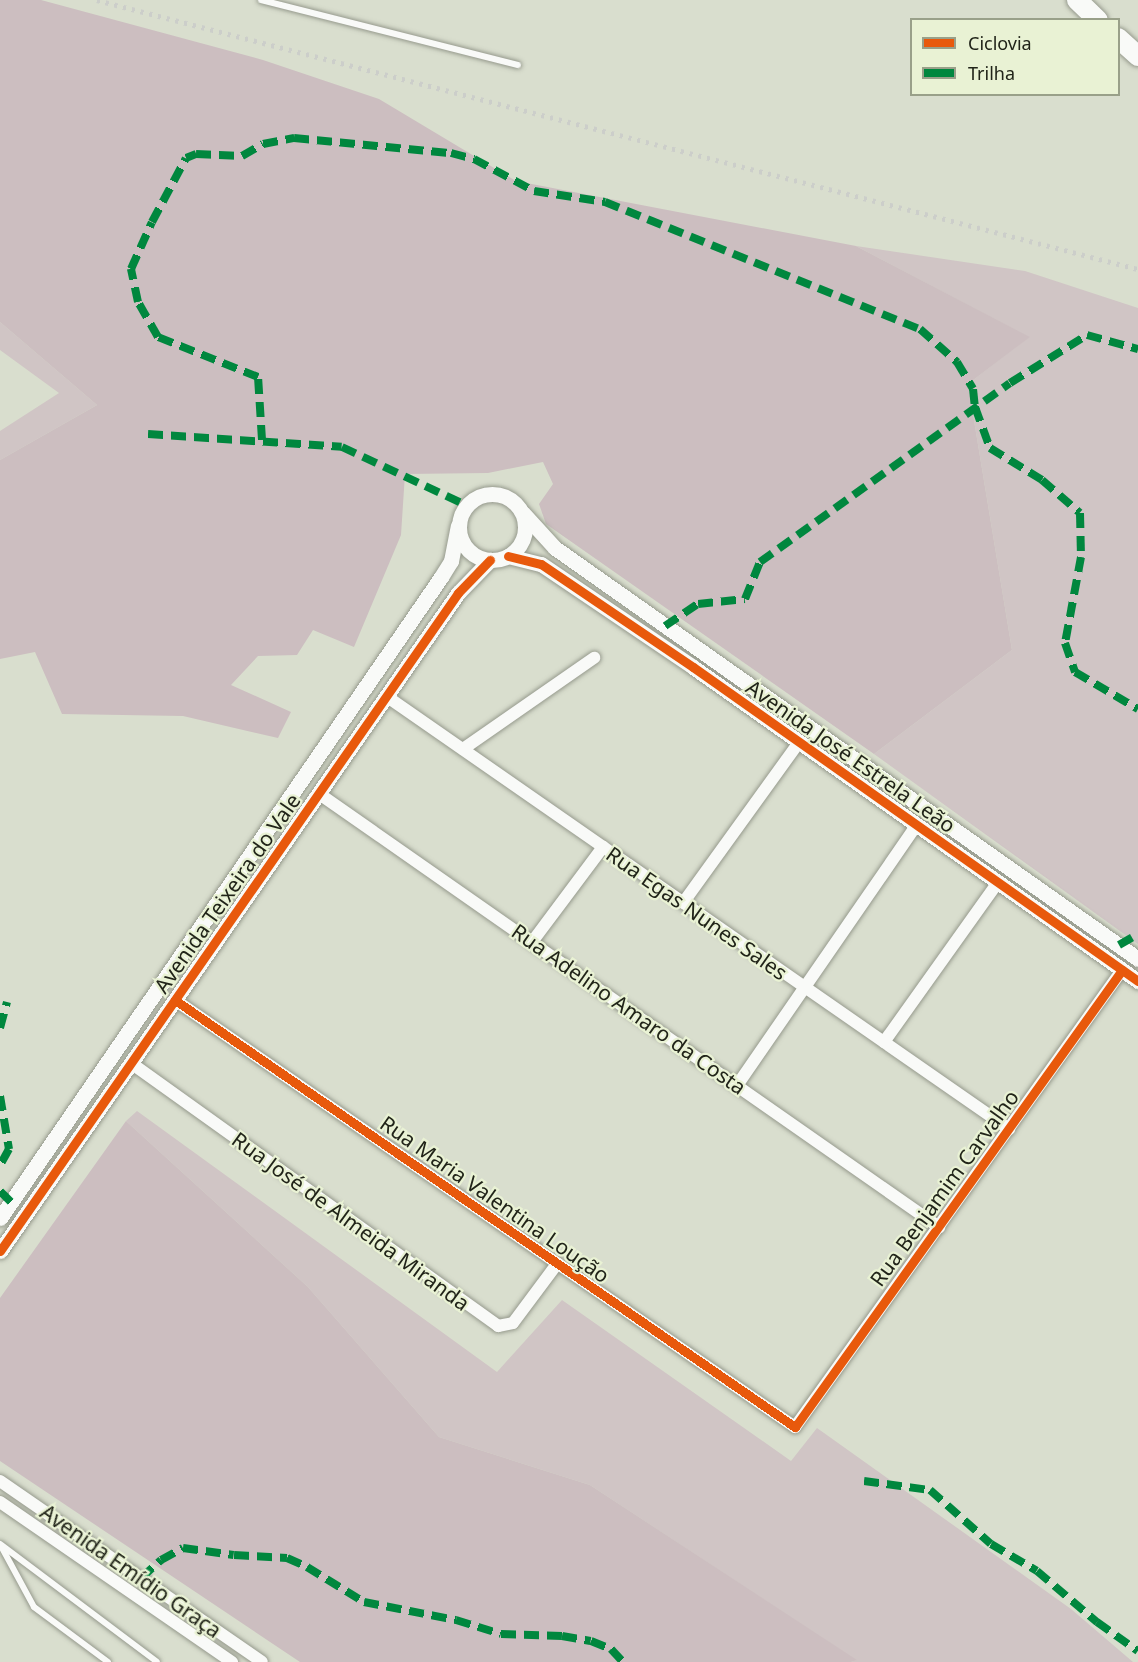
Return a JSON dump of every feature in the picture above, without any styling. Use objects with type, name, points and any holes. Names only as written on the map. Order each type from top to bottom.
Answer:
[{"type":"main road","points":[[1077,0],[1096,18]]},
{"type":"main road","points":[[1120,39],[1138,56]]},
{"type":"street","name":"Avenida Teixeira do Vale","points":[[0,1218],[441,577],[451,561],[458,526],[466,505],[486,493],[508,497],[523,513]]},
{"type":"street","points":[[458,526],[464,545],[471,553],[490,560],[508,556],[522,542],[525,533],[523,513]]},
{"type":"street","name":"Avenida José Estrela Leão","points":[[523,513],[555,548],[1138,959]]},
{"type":"street","name":"Avenida José Estrela Leão","points":[[508,556],[541,564],[799,742],[1138,981]]},
{"type":"street","name":"Avenida Teixeira do Vale","points":[[0,1251],[458,593],[490,560]]},
{"type":"street","points":[[463,749],[594,658]]},
{"type":"street","name":"Rua Egas Nunes Sales","points":[[386,696],[1009,1129]]},
{"type":"street","points":[[683,903],[799,742]]},
{"type":"street","name":"Rua Adelino Amaro da Costa","points":[[318,793],[738,1084],[939,1227]]},
{"type":"street","points":[[738,1084],[917,825]]},
{"type":"street","points":[[532,942],[603,847]]},
{"type":"street","points":[[884,1042],[998,882]]},
{"type":"street","name":"Rua Benjamim Carvalho","points":[[795,1427],[1122,970]]},
{"type":"street","name":"Rua Maria Valentina Loução","points":[[175,1000],[795,1427]]},
{"type":"street","name":"Rua José de Almeida Miranda","points":[[130,1063],[498,1326],[513,1323],[557,1264]]},
{"type":"street","name":"Avenida Emídio Graça","points":[[0,1481],[262,1662]]},
{"type":"street","name":"Avenida Emídio Graça","points":[[0,1502],[232,1662]]},
{"type":"lane","points":[[261,0],[518,65]]},
{"type":"lane","points":[[0,1544],[34,1607],[108,1662]]},
{"type":"lane","points":[[0,1544],[158,1662]]},
{"type":"shaded area","points":[[0,0],[41,0],[263,60],[379,99],[516,181],[856,246],[1030,337],[968,384],[1012,650],[874,754],[546,524],[539,504],[553,484],[543,462],[488,473],[405,474],[401,535],[354,647],[313,630],[297,655],[258,656],[231,685],[291,712],[278,738],[183,716],[62,714],[35,652],[0,659],[0,460],[97,405],[0,322]]},
{"type":"shaded area","points":[[856,246],[1025,271],[1138,308],[1138,944],[874,754],[1012,650],[968,384],[1029,337]]},
{"type":"shaded area","points":[[0,322],[97,405],[0,460],[0,431],[59,393],[0,350]]},
{"type":"shaded area","points":[[137,1111],[497,1372],[562,1300],[791,1461],[817,1428],[1071,1609],[1133,1662],[851,1662],[856,1660],[590,1485],[439,1437],[308,1287],[126,1121]]},
{"type":"shaded area","points":[[126,1121],[308,1287],[439,1437],[590,1485],[857,1660],[851,1662],[300,1662],[0,1461],[0,1298]]},
{"type":"railway","points":[[97,0],[1138,269]]},
{"type":"marked path","points":[[262,440],[258,377],[158,337],[138,302],[131,269],[152,222],[186,158],[196,154],[242,156],[263,144],[294,138],[451,153],[474,159],[534,191],[605,202],[920,329],[957,362],[973,389],[975,407],[990,448],[1042,480],[1080,513],[1081,557],[1065,643],[1075,672],[1138,709]]},
{"type":"marked path","points":[[665,626],[698,604],[745,599],[760,562],[1010,383],[1087,335],[1138,349]]},
{"type":"marked path","points":[[148,434],[342,447],[466,505]]},
{"type":"marked path","points":[[1119,945],[1138,934]]},
{"type":"marked path","points":[[0,1028],[7,1002]]},
{"type":"marked path","points":[[0,1096],[9,1149],[0,1165]]},
{"type":"marked path","points":[[0,1191],[11,1202]]},
{"type":"marked path","points":[[864,1481],[930,1490],[991,1544],[1037,1571],[1097,1622],[1138,1651]]},
{"type":"marked path","points":[[141,1578],[161,1560],[183,1548],[234,1555],[287,1558],[307,1567],[364,1602],[456,1620],[501,1634],[562,1636],[591,1641],[611,1649],[623,1662]]},
{"type":"cycle path","points":[[508,556],[541,564],[693,667],[1138,981]]},
{"type":"cycle path","points":[[0,1251],[458,593],[490,560]]},
{"type":"cycle path","points":[[175,1000],[795,1427],[1122,970]]}]
